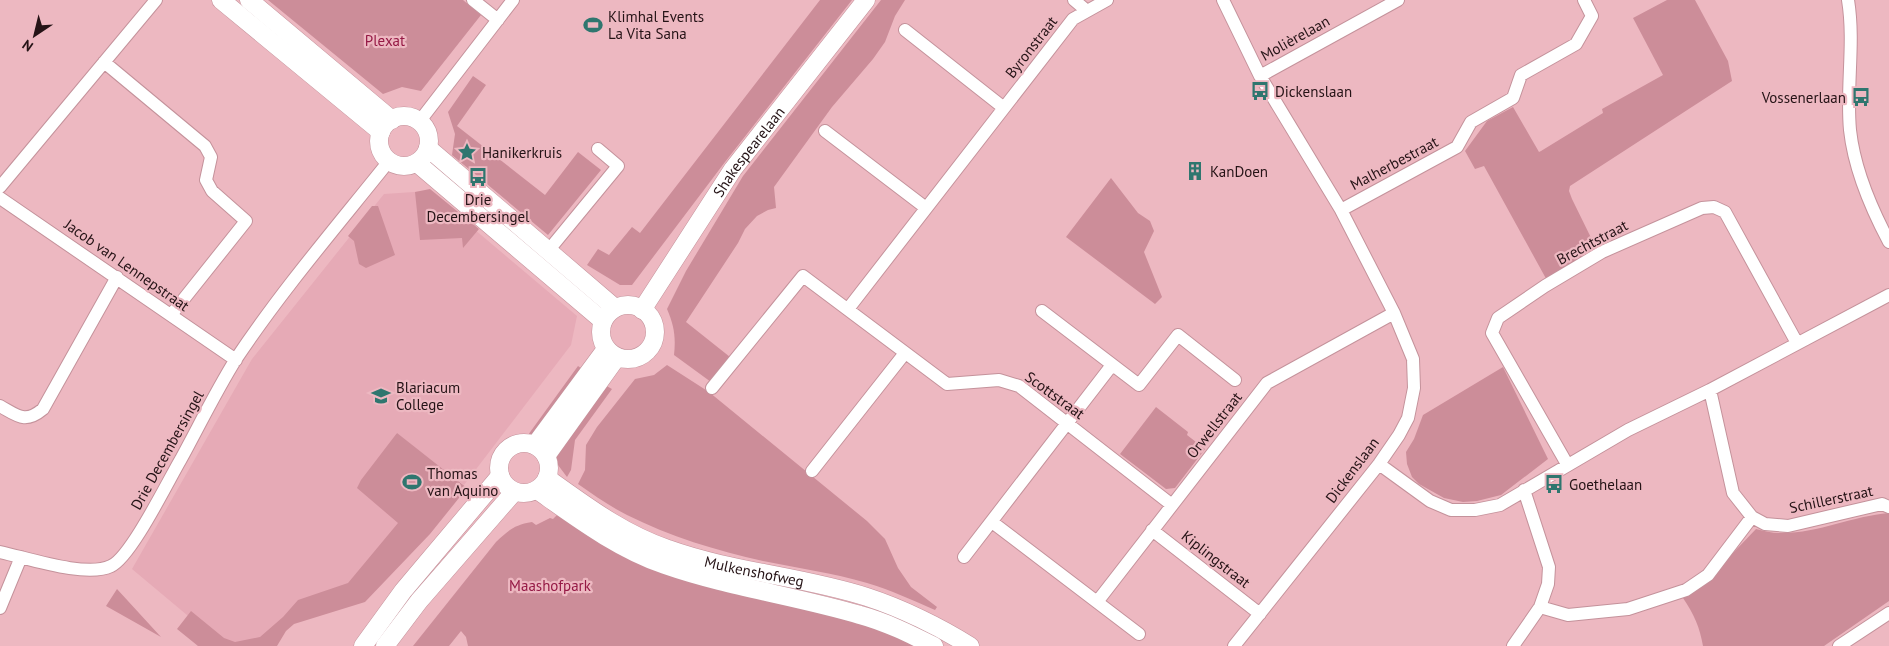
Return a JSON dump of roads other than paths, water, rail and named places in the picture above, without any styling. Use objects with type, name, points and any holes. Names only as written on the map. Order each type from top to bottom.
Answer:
[{"type":"street","points":[[0,187],[156,0]]},
{"type":"street","points":[[222,0],[290,45],[387,126]]},
{"type":"street","points":[[250,0],[290,45]]},
{"type":"street","points":[[473,0],[498,20]]},
{"type":"street","points":[[419,122],[513,0]]},
{"type":"street","name":"Shakespearelaan","points":[[642,310],[733,169],[866,0]]},
{"type":"street","points":[[1074,0],[1087,11]]},
{"type":"street","name":"Byronstraat","points":[[848,310],[1073,19],[1107,0]]},
{"type":"street","name":"Dickenslaan","points":[[1224,0],[1260,76],[1342,210],[1394,313],[1413,360],[1414,388],[1408,418],[1379,464],[1234,646]]},
{"type":"street","name":"Malherbestraat","points":[[1342,210],[1457,147],[1471,122],[1513,98],[1521,75],[1576,44],[1592,16],[1584,0]]},
{"type":"street","points":[[1848,0],[1851,46],[1850,130],[1853,149],[1873,212],[1889,242]]},
{"type":"street","name":"Molièrelaan","points":[[1260,76],[1395,1]]},
{"type":"street","points":[[905,30],[1004,108]]},
{"type":"street","points":[[104,62],[205,146],[211,157],[206,180],[212,191],[246,221],[171,315]]},
{"type":"street","points":[[406,117],[419,122],[428,134],[428,148],[423,157],[417,163],[403,166],[389,161],[381,152],[380,146],[387,126],[406,117]]},
{"type":"street","points":[[825,131],[926,208]]},
{"type":"street","points":[[428,148],[548,251],[609,314]]},
{"type":"street","points":[[548,251],[618,166],[598,149]]},
{"type":"street","name":"Drie Decembersingel","points":[[0,552],[81,570],[99,570],[113,566],[123,556],[148,518],[236,360],[280,298],[389,161]]},
{"type":"street","points":[[417,163],[609,314]]},
{"type":"street","name":"Jacob van Lennepstraat","points":[[0,198],[236,360]]},
{"type":"street","name":"Brechtstraat","points":[[1567,464],[1492,333],[1498,318],[1545,286],[1602,252],[1702,208],[1714,207],[1725,212],[1797,343]]},
{"type":"street","name":"Scottstraat","points":[[712,388],[803,276],[947,384],[999,380],[1020,386],[1172,505]]},
{"type":"street","points":[[0,406],[20,418],[34,417],[44,409],[117,277]]},
{"type":"street","points":[[1379,464],[1430,502],[1451,510],[1475,510],[1500,505],[1567,464],[1628,430],[1710,390],[1889,295]]},
{"type":"street","points":[[629,305],[642,310],[652,322],[654,337],[652,345],[640,356],[632,359],[612,353],[601,335],[609,314],[629,305]]},
{"type":"street","points":[[1042,311],[1139,385],[1178,335],[1235,380]]},
{"type":"street","name":"Orwellstraat","points":[[1097,602],[1267,383],[1394,313]]},
{"type":"street","points":[[540,450],[612,353]]},
{"type":"street","points":[[812,471],[905,353]]},
{"type":"street","points":[[964,558],[1112,365]]},
{"type":"street","points":[[1540,607],[1568,615],[1628,608],[1686,590],[1708,575],[1752,517],[1733,493],[1710,390]]},
{"type":"street","points":[[518,444],[540,450],[549,470],[542,484],[525,494],[514,492],[506,486],[500,476],[500,460],[506,450],[518,444]]},
{"type":"street","points":[[363,646],[404,591],[500,476]]},
{"type":"street","name":"Mulkenshofweg","points":[[542,484],[618,543],[663,564],[703,577],[862,615],[934,646]]},
{"type":"street","name":"Mulkenshofweg","points":[[542,484],[623,530],[667,549],[703,560],[868,597],[919,618],[970,646]]},
{"type":"street","points":[[1513,646],[1540,607],[1548,584],[1549,567],[1524,490]]},
{"type":"street","points":[[385,646],[419,601],[514,492]]},
{"type":"street","name":"Schillerstraat","points":[[1752,517],[1765,524],[1788,526],[1882,504],[1889,507]]},
{"type":"street","points":[[992,522],[1139,634]]},
{"type":"street","name":"Kiplingstraat","points":[[1152,530],[1260,614]]},
{"type":"street","points":[[0,608],[21,557]]},
{"type":"street","points":[[1839,646],[1889,613]]},
{"type":"place","name":"Klimhal Events La Vita Sana","points":[[593,25]]},
{"type":"place","name":"Dickenslaan","points":[[1260,91]]},
{"type":"place","name":"Vossenerlaan","points":[[1861,97]]},
{"type":"place","name":"Hanikerkruis","points":[[467,152]]},
{"type":"place","name":"KanDoen","points":[[1195,171]]},
{"type":"place","name":"Drie Decembersingel","points":[[478,177]]},
{"type":"place","name":"Blariacum College","points":[[381,396]]},
{"type":"place","name":"Thomas van Aquino","points":[[412,482]]},
{"type":"place","name":"Goethelaan","points":[[1554,484]]},
{"type":"park label","name":"Plexat","points":[[385,40]]},
{"type":"park label","name":"Maashofpark","points":[[550,585]]}]
